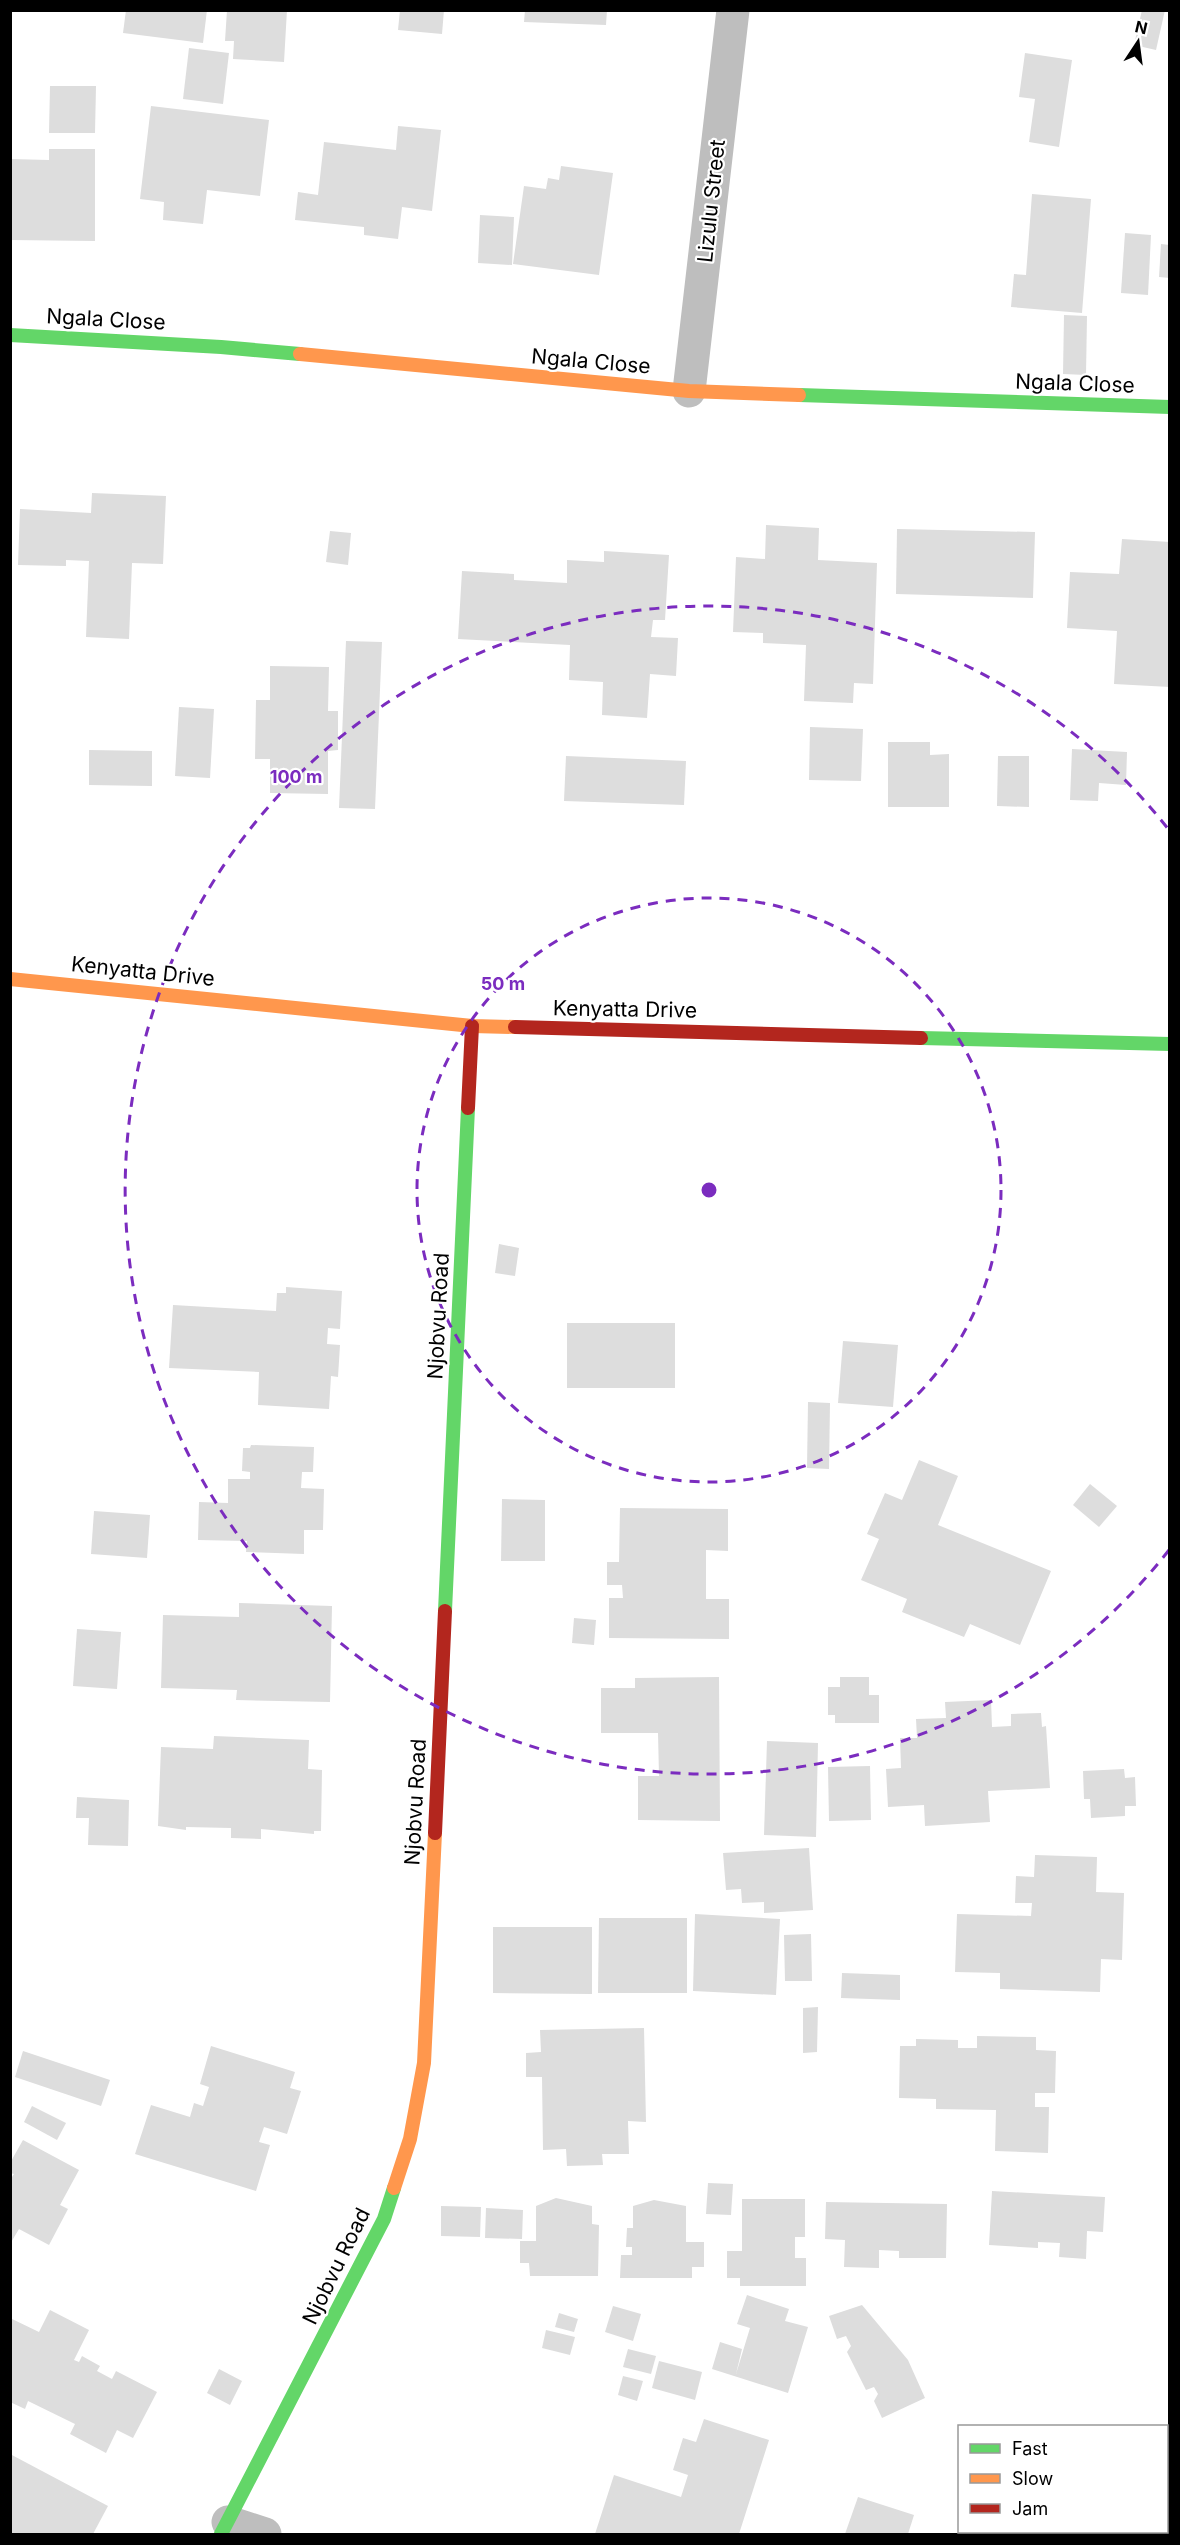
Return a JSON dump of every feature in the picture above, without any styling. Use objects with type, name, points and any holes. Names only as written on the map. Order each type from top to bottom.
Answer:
[{"type":"street","name":"Lizulu Street","points":[[689,391],[733,10]]},
{"type":"street","name":"Ngala Close","points":[[10,335],[221,347],[689,391],[1170,407]]},
{"type":"street","name":"Kenyatta Drive","points":[[10,979],[472,1026],[1170,1044]]},
{"type":"street","name":"Njobvu Road","points":[[224,2528],[384,2219],[410,2139],[424,2063],[472,1026]]},
{"type":"street","points":[[224,2528],[265,2535]]},
{"type":"building","points":[[126,10],[207,10],[203,43],[123,33]]},
{"type":"building","points":[[227,10],[287,10],[284,62],[233,59],[234,41],[225,41]]},
{"type":"building","points":[[400,10],[444,10],[442,34],[398,30]]},
{"type":"building","points":[[525,10],[607,10],[606,25],[524,22]]},
{"type":"building","points":[[1142,10],[1165,10],[1156,50],[1134,45]]},
{"type":"building","points":[[189,48],[229,53],[223,104],[183,99]]},
{"type":"building","points":[[1025,53],[1072,60],[1059,147],[1029,142],[1035,99],[1019,97]]},
{"type":"building","points":[[50,86],[96,86],[95,133],[49,133]]},
{"type":"building","points":[[151,106],[269,120],[260,196],[207,190],[203,224],[163,220],[164,202],[140,199]]},
{"type":"building","points":[[398,126],[441,130],[432,211],[402,207],[398,239],[364,235],[364,227],[295,220],[298,192],[318,195],[324,142],[396,150]]},
{"type":"building","points":[[49,149],[95,149],[95,241],[10,240],[10,159],[49,160]]},
{"type":"building","points":[[561,166],[613,173],[599,275],[513,264],[524,186],[546,189],[548,178],[559,180]]},
{"type":"building","points":[[1032,194],[1091,199],[1082,313],[1011,307],[1014,274],[1026,275]]},
{"type":"building","points":[[480,215],[514,217],[512,265],[478,263]]},
{"type":"building","points":[[1125,233],[1151,235],[1148,295],[1121,293]]},
{"type":"building","points":[[1161,244],[1170,245],[1170,278],[1159,277]]},
{"type":"building","points":[[1064,315],[1087,316],[1086,375],[1063,374]]},
{"type":"building","points":[[92,493],[166,496],[163,564],[132,563],[129,639],[86,637],[89,561],[66,560],[66,566],[18,565],[20,509],[91,513]]},
{"type":"building","points":[[766,525],[819,528],[818,560],[877,563],[873,684],[854,683],[853,703],[804,701],[806,645],[763,643],[763,633],[733,632],[736,557],[765,559]]},
{"type":"building","points":[[897,529],[1035,532],[1033,598],[896,594]]},
{"type":"building","points":[[330,531],[351,533],[348,565],[326,562]]},
{"type":"building","points":[[1122,539],[1170,542],[1170,687],[1114,684],[1117,631],[1067,628],[1070,572],[1119,574]]},
{"type":"building","points":[[604,551],[669,555],[665,620],[653,620],[651,637],[678,638],[676,676],[650,674],[647,718],[602,715],[603,682],[569,680],[570,645],[458,639],[462,571],[514,574],[514,580],[567,583],[567,560],[604,562]]},
{"type":"building","points":[[346,641],[382,642],[375,809],[339,808]]},
{"type":"building","points":[[270,666],[329,667],[328,711],[338,711],[338,750],[328,751],[328,794],[270,793],[270,759],[255,759],[256,700],[270,700]]},
{"type":"building","points":[[179,707],[214,709],[210,778],[175,776]]},
{"type":"building","points":[[810,727],[863,729],[861,781],[809,780]]},
{"type":"building","points":[[888,742],[930,742],[930,755],[949,754],[949,807],[888,807]]},
{"type":"building","points":[[1072,749],[1127,752],[1126,785],[1099,783],[1098,801],[1070,800]]},
{"type":"building","points":[[89,750],[152,751],[152,786],[89,785]]},
{"type":"building","points":[[566,756],[686,761],[684,805],[564,801]]},
{"type":"building","points":[[998,756],[1029,756],[1029,807],[997,806]]},
{"type":"building","points":[[499,1244],[519,1248],[515,1276],[495,1273]]},
{"type":"building","points":[[286,1287],[342,1291],[340,1329],[328,1328],[327,1344],[340,1345],[338,1377],[331,1376],[329,1409],[258,1405],[259,1372],[169,1368],[173,1305],[276,1311],[277,1293],[286,1293]]},
{"type":"building","points":[[567,1323],[675,1323],[675,1388],[567,1388]]},
{"type":"building","points":[[843,1341],[898,1345],[893,1407],[838,1403]]},
{"type":"building","points":[[808,1402],[830,1403],[829,1469],[807,1468]]},
{"type":"building","points":[[251,1445],[314,1447],[313,1472],[302,1472],[301,1488],[324,1489],[323,1530],[304,1530],[304,1554],[246,1552],[247,1541],[198,1540],[199,1502],[228,1503],[228,1479],[250,1479],[250,1472],[242,1471],[243,1448],[250,1448]]},
{"type":"building","points":[[919,1460],[958,1476],[938,1525],[1051,1571],[1020,1645],[970,1624],[964,1637],[902,1612],[907,1599],[861,1580],[879,1539],[867,1534],[885,1493],[902,1500]]},
{"type":"building","points":[[1090,1484],[1117,1506],[1099,1527],[1073,1505]]},
{"type":"building","points":[[502,1499],[545,1500],[545,1561],[501,1561]]},
{"type":"building","points":[[620,1508],[728,1509],[728,1551],[706,1550],[706,1599],[729,1599],[729,1639],[609,1638],[609,1598],[623,1598],[622,1585],[607,1585],[607,1562],[619,1562]]},
{"type":"building","points":[[94,1511],[150,1515],[147,1558],[91,1554]]},
{"type":"building","points":[[239,1603],[332,1606],[330,1702],[236,1700],[237,1690],[161,1688],[163,1615],[239,1617]]},
{"type":"building","points":[[574,1618],[596,1620],[594,1645],[572,1643]]},
{"type":"building","points":[[77,1629],[121,1632],[117,1689],[73,1686]]},
{"type":"building","points":[[719,1677],[720,1821],[638,1820],[638,1776],[659,1776],[658,1733],[601,1733],[601,1688],[635,1688],[635,1678]]},
{"type":"building","points":[[840,1677],[869,1677],[869,1695],[879,1695],[879,1723],[835,1723],[835,1715],[828,1715],[828,1687],[840,1687]]},
{"type":"building","points":[[991,1700],[992,1727],[1011,1726],[1011,1714],[1041,1713],[1042,1727],[1046,1726],[1050,1788],[988,1791],[990,1822],[925,1826],[924,1805],[888,1807],[886,1769],[901,1768],[900,1738],[917,1738],[916,1719],[946,1718],[945,1702]]},
{"type":"building","points":[[214,1736],[309,1740],[308,1769],[322,1770],[321,1831],[314,1831],[314,1834],[261,1829],[261,1839],[231,1838],[231,1828],[186,1827],[186,1830],[158,1826],[161,1747],[213,1749]]},
{"type":"building","points":[[767,1741],[818,1743],[816,1837],[764,1835]]},
{"type":"building","points":[[870,1766],[871,1820],[829,1821],[828,1767]]},
{"type":"building","points":[[1124,1769],[1125,1778],[1135,1777],[1136,1806],[1125,1806],[1125,1816],[1091,1818],[1090,1799],[1084,1799],[1083,1771]]},
{"type":"building","points":[[77,1797],[129,1800],[128,1846],[88,1845],[89,1818],[76,1818]]},
{"type":"building","points":[[809,1848],[813,1910],[764,1913],[764,1902],[742,1903],[741,1889],[726,1890],[723,1853]]},
{"type":"building","points":[[1035,1855],[1097,1857],[1096,1892],[1124,1893],[1122,1960],[1101,1959],[1100,1992],[1000,1989],[1000,1973],[955,1972],[957,1914],[1031,1916],[1032,1903],[1015,1903],[1016,1876],[1034,1877]]},
{"type":"building","points":[[695,1914],[780,1919],[776,1995],[693,1991]]},
{"type":"building","points":[[599,1918],[687,1918],[687,1993],[598,1993]]},
{"type":"building","points":[[493,1927],[592,1927],[592,1994],[493,1993]]},
{"type":"building","points":[[811,1934],[812,1981],[785,1981],[784,1935]]},
{"type":"building","points":[[842,1973],[900,1975],[900,2000],[841,1998]]},
{"type":"building","points":[[818,2007],[817,2052],[803,2053],[803,2008]]},
{"type":"building","points":[[644,2028],[646,2122],[628,2121],[629,2154],[602,2154],[603,2165],[567,2166],[566,2149],[543,2150],[542,2077],[526,2077],[526,2053],[541,2052],[540,2030]]},
{"type":"building","points":[[977,2036],[1036,2037],[1036,2050],[1056,2051],[1055,2093],[1035,2093],[1035,2107],[1049,2107],[1048,2153],[995,2151],[996,2110],[936,2109],[936,2099],[899,2098],[900,2046],[916,2046],[916,2039],[958,2040],[958,2048],[977,2048]]},
{"type":"building","points":[[211,2046],[295,2072],[290,2088],[301,2091],[287,2134],[264,2127],[259,2142],[270,2145],[256,2191],[135,2154],[151,2105],[190,2117],[194,2103],[203,2106],[209,2087],[200,2084]]},
{"type":"building","points":[[23,2051],[110,2080],[101,2106],[15,2077]]},
{"type":"building","points":[[32,2106],[66,2123],[57,2140],[24,2122]]},
{"type":"building","points":[[23,2140],[79,2170],[60,2205],[68,2209],[49,2245],[19,2229],[10,2244],[10,2180],[14,2174],[10,2173],[10,2163]]},
{"type":"building","points":[[708,2183],[733,2184],[731,2215],[706,2214]]},
{"type":"building","points":[[992,2191],[1105,2197],[1103,2232],[1087,2231],[1086,2259],[1059,2257],[1060,2243],[1038,2242],[1038,2248],[989,2245]]},
{"type":"building","points":[[556,2198],[592,2206],[592,2224],[599,2225],[598,2276],[530,2276],[529,2263],[520,2263],[520,2241],[536,2241],[536,2206]]},
{"type":"building","points":[[742,2199],[805,2199],[805,2237],[795,2237],[795,2258],[806,2258],[806,2286],[740,2286],[740,2278],[727,2278],[727,2251],[742,2251]]},
{"type":"building","points":[[654,2200],[686,2206],[686,2242],[704,2242],[704,2267],[692,2267],[692,2278],[620,2278],[621,2255],[632,2255],[632,2247],[626,2247],[627,2228],[633,2228],[633,2206]]},
{"type":"building","points":[[826,2202],[947,2204],[946,2258],[899,2258],[899,2251],[879,2250],[879,2268],[844,2267],[845,2240],[825,2239]]},
{"type":"building","points":[[441,2206],[481,2207],[480,2237],[441,2236]]},
{"type":"building","points":[[486,2208],[523,2210],[522,2239],[485,2238]]},
{"type":"building","points":[[747,2295],[789,2309],[785,2321],[808,2327],[788,2393],[712,2369],[720,2342],[742,2349],[736,2374],[750,2328],[737,2324]]},
{"type":"building","points":[[862,2305],[908,2360],[925,2398],[882,2418],[874,2401],[878,2394],[874,2387],[866,2390],[847,2352],[851,2346],[846,2336],[837,2339],[829,2316]]},
{"type":"building","points":[[613,2306],[641,2314],[633,2341],[605,2332]]},
{"type":"building","points":[[50,2310],[89,2330],[74,2360],[79,2362],[82,2356],[100,2366],[97,2371],[112,2379],[116,2371],[157,2392],[133,2438],[117,2430],[106,2453],[70,2434],[75,2424],[28,2401],[25,2409],[10,2402],[10,2318],[39,2332]]},
{"type":"building","points":[[559,2313],[578,2319],[574,2332],[555,2327]]},
{"type":"building","points":[[546,2330],[575,2337],[570,2355],[542,2348]]},
{"type":"building","points":[[628,2349],[656,2356],[651,2374],[623,2367]]},
{"type":"building","points":[[659,2361],[702,2372],[695,2400],[652,2388]]},
{"type":"building","points":[[219,2369],[242,2381],[230,2405],[207,2393]]},
{"type":"building","points":[[623,2376],[643,2381],[637,2401],[618,2395]]},
{"type":"building","points":[[704,2419],[769,2440],[739,2534],[595,2534],[614,2475],[681,2497],[688,2475],[673,2470],[683,2438],[696,2442]]},
{"type":"building","points":[[10,2454],[108,2506],[93,2534],[10,2534]]},
{"type":"building","points":[[858,2497],[914,2515],[908,2534],[845,2534]]},
{"type":"traffic: fast","points":[[10,335],[221,347],[300,354]]},
{"type":"traffic: fast","points":[[799,395],[1170,407]]},
{"type":"traffic: fast","points":[[921,1038],[1170,1044]]},
{"type":"traffic: fast","points":[[445,1611],[468,1108]]},
{"type":"traffic: fast","points":[[221,2534],[384,2219],[394,2188]]},
{"type":"traffic: slow","points":[[300,354],[689,391],[799,395]]},
{"type":"traffic: slow","points":[[10,979],[472,1026],[515,1027]]},
{"type":"traffic: slow","points":[[394,2188],[410,2139],[424,2063],[435,1833]]},
{"type":"traffic: jam","points":[[468,1108],[472,1026]]},
{"type":"traffic: jam","points":[[515,1027],[921,1038]]},
{"type":"traffic: jam","points":[[435,1833],[445,1611]]}]
